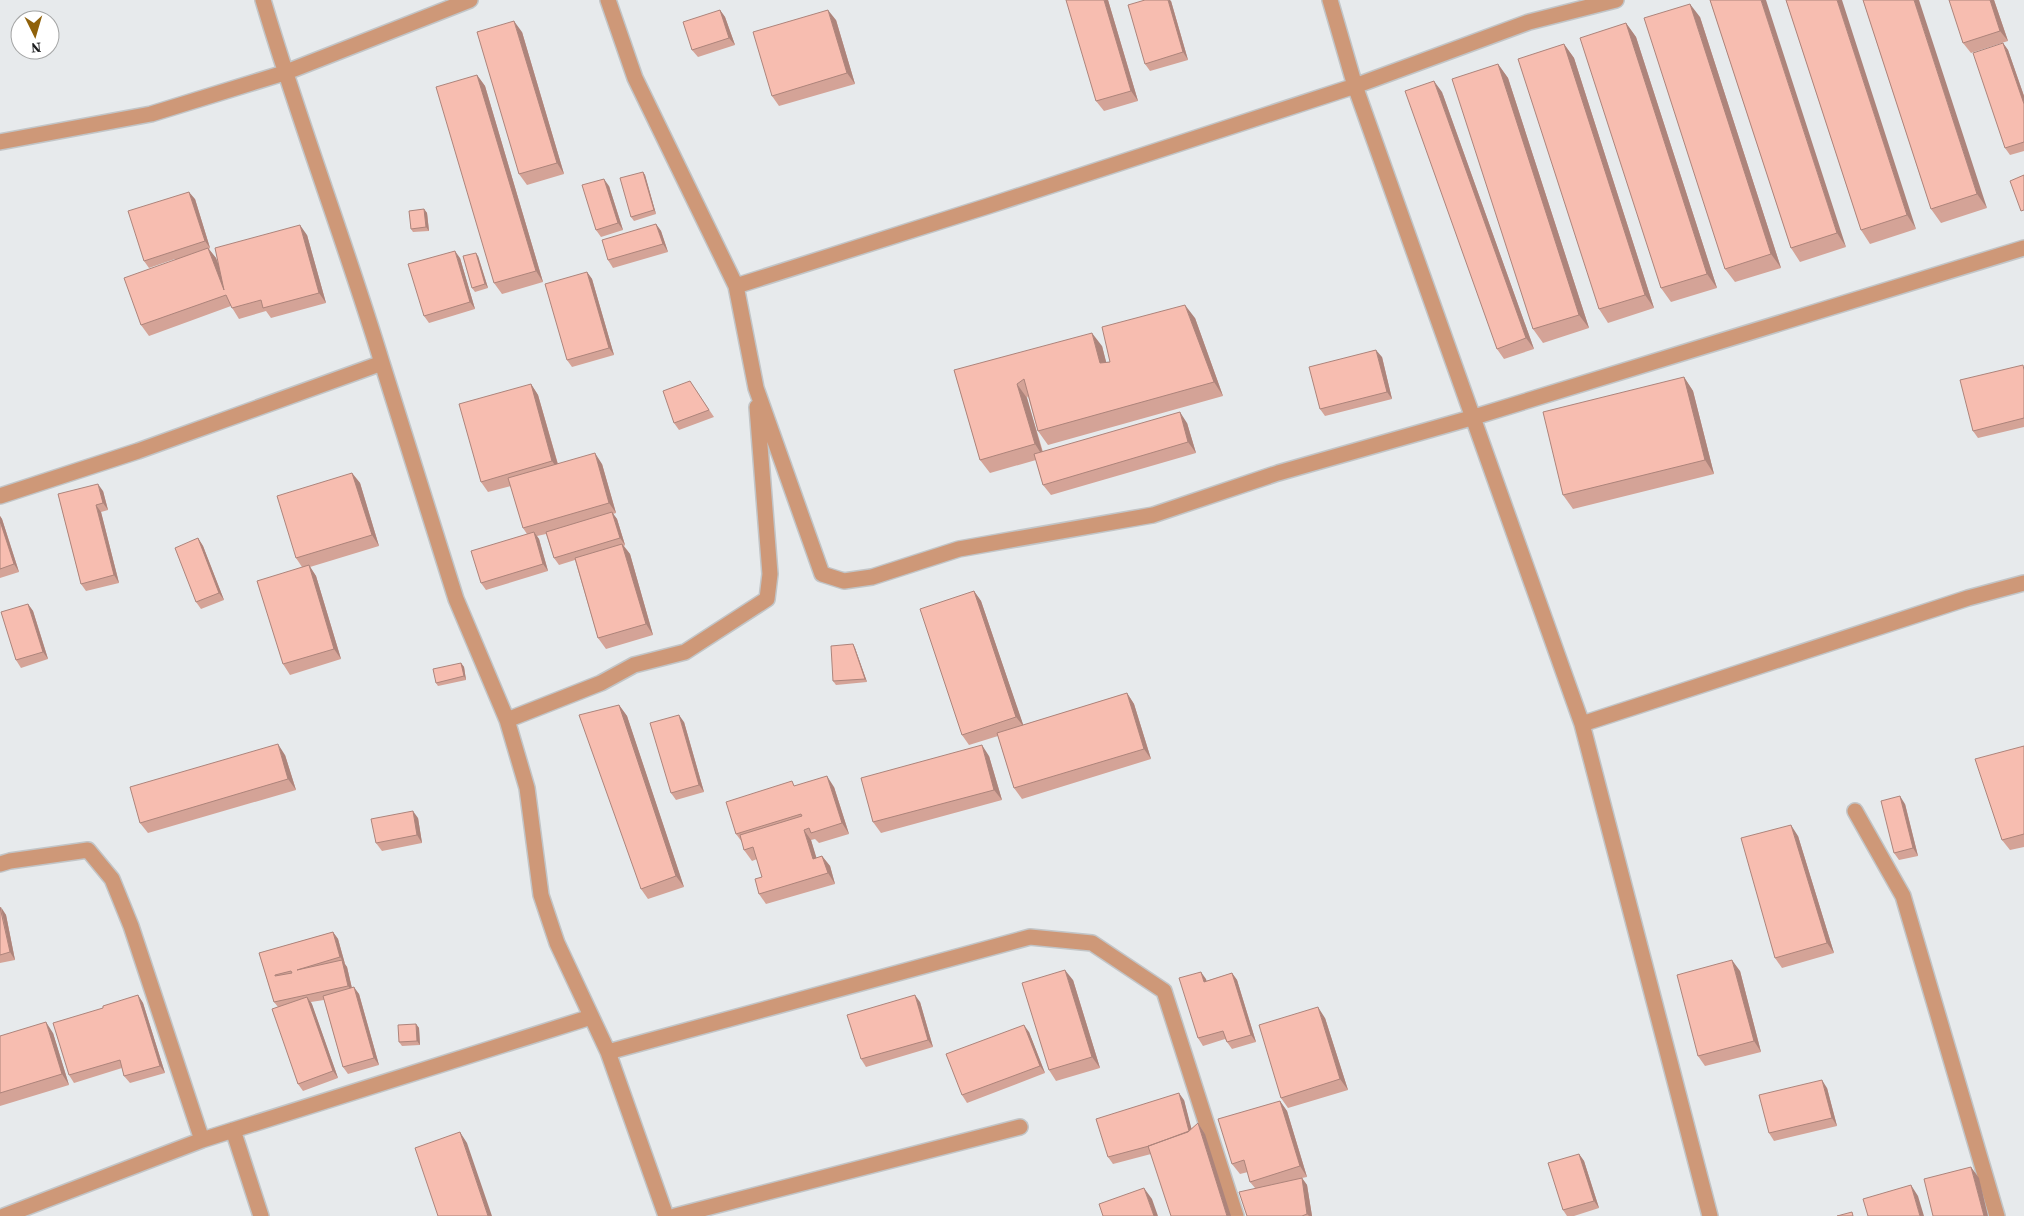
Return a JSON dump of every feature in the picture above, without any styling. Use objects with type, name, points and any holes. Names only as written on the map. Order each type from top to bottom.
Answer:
[{"type":"street","points":[[263,0],[284,73],[352,264],[456,599],[507,720],[527,788],[540,895],[557,943],[608,1052],[666,1216]]},
{"type":"street","points":[[0,142],[150,114],[284,73],[470,0]]},
{"type":"street","points":[[507,720],[601,683],[634,665],[685,652],[767,600],[770,574],[756,388],[736,286],[635,78],[608,0]]},
{"type":"street","points":[[1330,0],[1355,86],[1471,418],[1582,724],[1710,1216]]},
{"type":"street","points":[[736,286],[1355,86],[1529,22],[1616,0]]},
{"type":"street","points":[[756,388],[822,574],[844,581],[872,578],[960,549],[1153,515],[1278,473],[1471,418],[2024,248]]},
{"type":"street","points":[[0,496],[138,451],[382,363]]},
{"type":"street","points":[[1582,724],[1968,598],[2024,583]]},
{"type":"street","points":[[1855,812],[1902,896],[1997,1216]]},
{"type":"street","points":[[0,864],[88,850],[112,879],[131,926],[202,1140]]},
{"type":"street","points":[[608,1052],[1030,937],[1092,943],[1164,991],[1236,1216]]},
{"type":"street","points":[[4,1216],[202,1140],[591,1017]]},
{"type":"street","points":[[675,1216],[1020,1127]]},
{"type":"street","points":[[233,1130],[261,1216]]},
{"type":"building","points":[[1066,0],[1104,0],[1131,91],[1096,101]]},
{"type":"building","points":[[1145,0],[1168,0],[1183,52],[1145,64],[1128,5]]},
{"type":"building","points":[[1710,0],[1761,0],[1837,233],[1791,248]]},
{"type":"building","points":[[1786,0],[1837,0],[1907,215],[1861,230]]},
{"type":"building","points":[[1863,0],[1914,0],[1977,194],[1931,209]]},
{"type":"building","points":[[1949,0],[1990,0],[2000,31],[1963,43]]},
{"type":"building","points":[[1690,4],[1771,254],[1725,269],[1644,18]]},
{"type":"building","points":[[720,10],[729,38],[692,50],[683,22]]},
{"type":"building","points":[[828,10],[847,73],[772,96],[753,32]]},
{"type":"building","points":[[514,21],[557,163],[519,174],[477,32]]},
{"type":"building","points":[[1626,23],[1707,274],[1661,288],[1580,38]]},
{"type":"building","points":[[2003,43],[2024,104],[2024,142],[2005,148],[1973,53]]},
{"type":"building","points":[[1564,44],[1645,295],[1599,309],[1518,59]]},
{"type":"building","points":[[1498,64],[1579,315],[1533,329],[1452,79]]},
{"type":"building","points":[[477,75],[536,271],[494,283],[436,87]]},
{"type":"building","points":[[1434,81],[1526,338],[1497,349],[1405,91]]},
{"type":"building","points":[[643,172],[654,210],[631,217],[620,178]]},
{"type":"building","points":[[2024,175],[2024,210],[2021,211],[2010,181]]},
{"type":"building","points":[[604,179],[618,223],[596,230],[582,185]]},
{"type":"building","points":[[189,192],[205,241],[144,261],[128,211]]},
{"type":"building","points":[[424,209],[426,227],[411,229],[409,211]]},
{"type":"building","points":[[656,224],[663,244],[608,260],[602,240]]},
{"type":"building","points":[[300,225],[319,293],[263,308],[261,300],[232,308],[226,295],[141,325],[124,278],[208,248],[224,290],[215,248]]},
{"type":"building","points":[[455,251],[470,302],[424,316],[408,264]]},
{"type":"building","points":[[476,253],[485,284],[472,288],[463,256]]},
{"type":"building","points":[[587,272],[609,348],[567,360],[545,284]]},
{"type":"building","points":[[1185,305],[1214,382],[1038,431],[1024,379],[1017,384],[1035,444],[980,460],[954,370],[1092,333],[1100,363],[1110,362],[1102,327]]},
{"type":"building","points":[[1376,350],[1387,392],[1320,409],[1309,367]]},
{"type":"building","points":[[2023,365],[2024,418],[1973,431],[1960,380]]},
{"type":"building","points":[[1684,377],[1705,460],[1563,495],[1543,412]]},
{"type":"building","points":[[690,381],[709,410],[674,423],[663,391]]},
{"type":"building","points":[[531,384],[552,461],[481,482],[459,404]]},
{"type":"building","points":[[1180,412],[1188,442],[1043,485],[1034,454]]},
{"type":"building","points":[[595,453],[609,503],[523,528],[508,478]]},
{"type":"building","points":[[352,473],[372,535],[296,558],[277,496]]},
{"type":"building","points":[[98,484],[103,503],[96,505],[114,575],[81,584],[58,494]]},
{"type":"building","points":[[612,512],[620,538],[554,558],[546,532]]},
{"type":"building","points":[[0,521],[14,564],[0,569]]},
{"type":"building","points":[[534,532],[543,564],[481,583],[471,551]]},
{"type":"building","points":[[198,538],[219,593],[196,602],[175,548]]},
{"type":"building","points":[[622,544],[646,624],[598,638],[575,558]]},
{"type":"building","points":[[309,565],[334,649],[283,664],[257,581]]},
{"type":"building","points":[[974,591],[1016,717],[962,735],[920,609]]},
{"type":"building","points":[[28,604],[43,652],[16,660],[1,612]]},
{"type":"building","points":[[853,644],[865,679],[833,681],[831,646]]},
{"type":"building","points":[[461,663],[464,676],[436,683],[433,669]]},
{"type":"building","points":[[1127,693],[1144,749],[1014,788],[997,733]]},
{"type":"building","points":[[619,705],[676,876],[641,889],[579,715]]},
{"type":"building","points":[[679,715],[699,785],[671,793],[650,723]]},
{"type":"building","points":[[278,744],[288,779],[140,823],[130,787]]},
{"type":"building","points":[[982,745],[994,790],[873,822],[861,778]]},
{"type":"building","points":[[2024,746],[2024,834],[2002,840],[1975,759]]},
{"type":"building","points":[[827,776],[842,823],[811,833],[809,828],[804,830],[813,859],[822,856],[828,873],[759,894],[755,879],[762,877],[753,847],[744,850],[740,835],[802,816],[801,814],[736,834],[726,802],[792,781],[794,786]]},
{"type":"building","points":[[1900,796],[1913,848],[1894,853],[1881,801]]},
{"type":"building","points":[[413,811],[417,835],[376,843],[371,819]]},
{"type":"building","points":[[1791,825],[1827,943],[1775,958],[1741,838]]},
{"type":"building","points":[[0,907],[10,952],[0,955]]},
{"type":"building","points":[[333,932],[340,957],[297,970],[342,960],[348,986],[274,1002],[259,953]],"holes":[[[291,971],[292,973],[275,976]]]},
{"type":"building","points":[[1732,960],[1754,1041],[1698,1056],[1677,975]]},
{"type":"building","points":[[1065,970],[1092,1057],[1049,1070],[1022,983]]},
{"type":"building","points":[[1201,972],[1204,982],[1232,973],[1251,1035],[1227,1042],[1223,1031],[1198,1038],[1179,978]]},
{"type":"building","points":[[354,987],[374,1058],[343,1067],[323,996]]},
{"type":"building","points":[[138,995],[160,1066],[124,1076],[120,1060],[69,1075],[53,1023]]},
{"type":"building","points":[[915,995],[928,1040],[861,1059],[847,1015]]},
{"type":"building","points":[[307,997],[333,1071],[298,1084],[272,1009]]},
{"type":"building","points":[[1318,1007],[1340,1079],[1281,1098],[1259,1025]]},
{"type":"building","points":[[46,1022],[62,1074],[0,1093],[0,1036]]},
{"type":"building","points":[[416,1024],[417,1041],[399,1042],[398,1025]]},
{"type":"building","points":[[1024,1025],[1040,1066],[962,1095],[946,1054]]},
{"type":"building","points":[[1822,1080],[1832,1118],[1769,1133],[1759,1095]]},
{"type":"building","points":[[1179,1093],[1189,1131],[1149,1146],[1108,1157],[1096,1119]]},
{"type":"building","points":[[1280,1101],[1300,1166],[1250,1182],[1244,1160],[1232,1164],[1218,1119]]},
{"type":"building","points":[[1198,1123],[1227,1216],[1171,1216],[1148,1146],[1188,1132]]},
{"type":"building","points":[[460,1132],[488,1216],[438,1216],[415,1148]]},
{"type":"building","points":[[1579,1154],[1594,1201],[1563,1210],[1548,1163]]},
{"type":"building","points":[[1971,1167],[1984,1216],[1933,1216],[1924,1179]]},
{"type":"building","points":[[1302,1178],[1307,1214],[1302,1216],[1247,1216],[1239,1192]]},
{"type":"building","points":[[1911,1185],[1920,1216],[1868,1216],[1863,1199]]},
{"type":"building","points":[[1144,1188],[1154,1216],[1103,1216],[1099,1204]]},
{"type":"building","points":[[1852,1212],[1853,1216],[1837,1216]]}]
